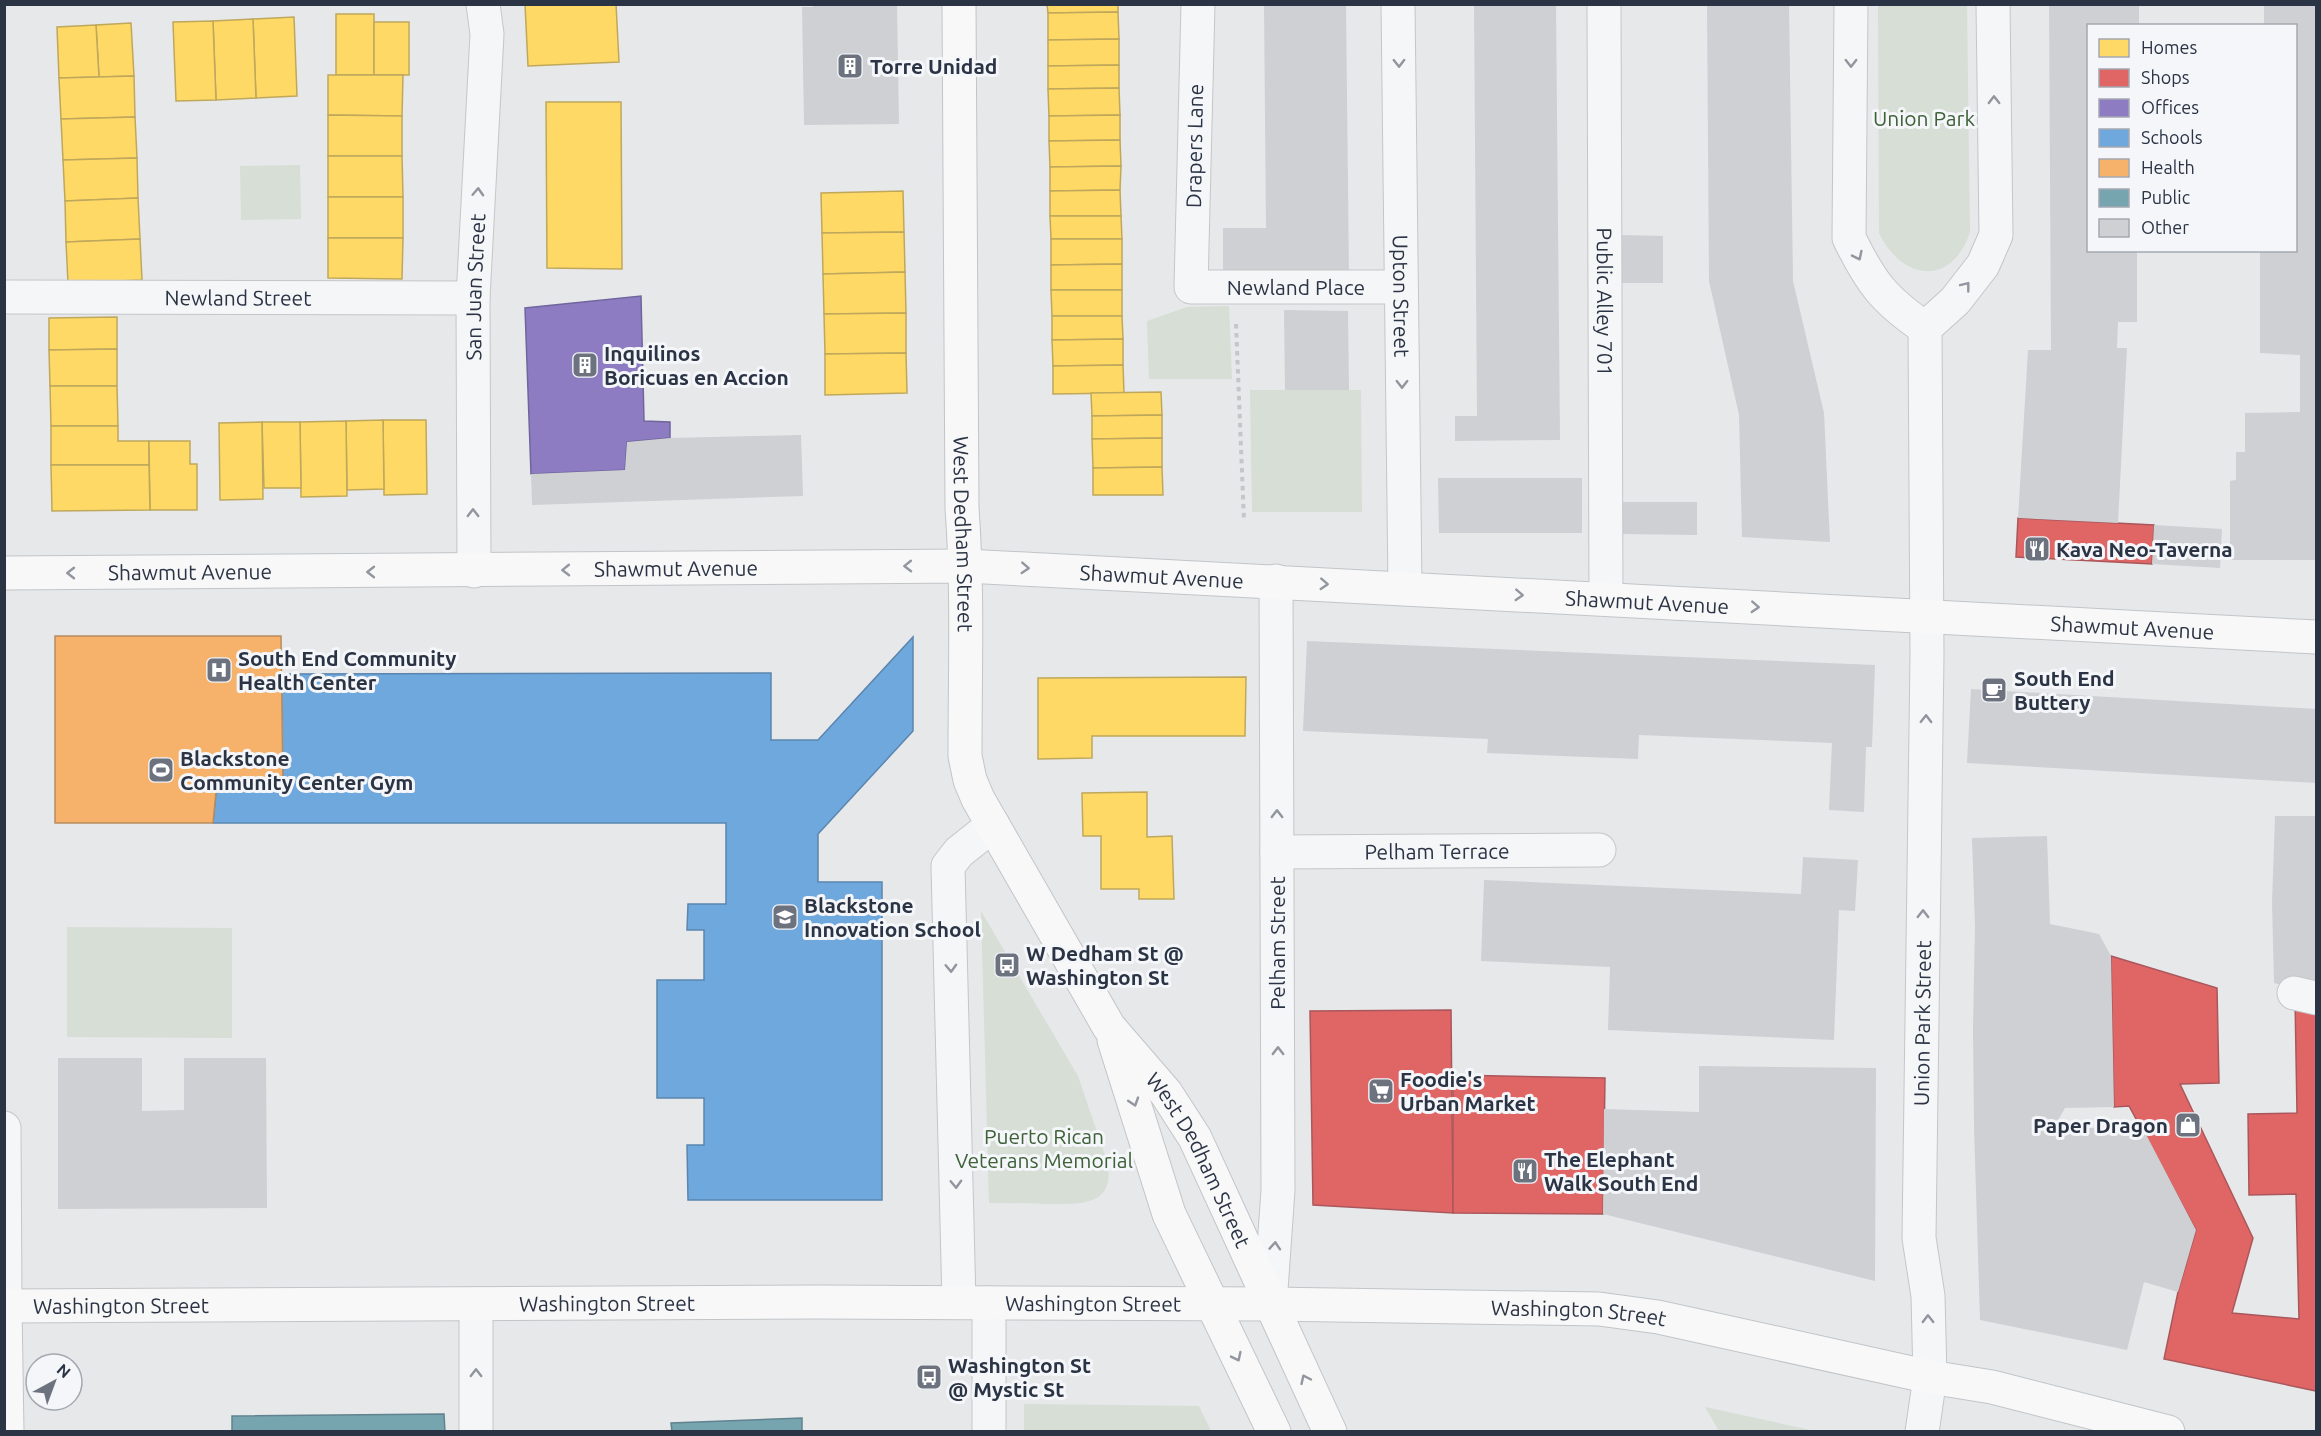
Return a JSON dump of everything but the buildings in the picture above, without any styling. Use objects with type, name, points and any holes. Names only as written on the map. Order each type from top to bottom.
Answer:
[{"type":"main road","name":"West Dedham Street","points":[[959,4],[962,508],[966,566],[965,756],[974,788],[993,825],[1109,1027],[1166,1094],[1191,1131],[1330,1431]]},
{"type":"main road","name":"Shawmut Avenue","points":[[4,573],[966,566],[2316,637]]},
{"type":"main road","name":"West Dedham Street","points":[[1109,1027],[1169,1214],[1274,1431]]},
{"type":"main road","name":"Washington Street","points":[[5,1306],[974,1303],[1581,1308],[1669,1319],[1930,1377],[1992,1387],[2168,1431]]},
{"type":"main road","points":[[5,1306],[7,1431]]},
{"type":"street","name":"San Juan Street","points":[[474,571],[473,298],[487,34],[483,4]]},
{"type":"street","name":"Drapers Lane","points":[[1191,287],[1198,4]]},
{"type":"street","name":"Upton Street","points":[[1398,4],[1405,588]]},
{"type":"street","name":"Public Alley 701","points":[[1604,4],[1606,599]]},
{"type":"street","points":[[1851,4],[1849,238],[1864,269],[1879,290],[1896,308],[1925,328]]},
{"type":"street","points":[[1926,616],[1925,328],[1955,301],[1983,265],[1996,235],[1993,4]]},
{"type":"street","name":"Newland Place","points":[[1191,287],[1401,287]]},
{"type":"street","name":"Newland Street","points":[[4,297],[473,298]]},
{"type":"street","name":"Pelham Street","points":[[1270,1304],[1278,1190],[1276,581]]},
{"type":"street","name":"Union Park Street","points":[[1922,1431],[1930,1377],[1928,1296],[1918,1238],[1926,616]]},
{"type":"street","points":[[988,1431],[974,1303],[948,866],[959,852],[993,825]]},
{"type":"street","name":"Pelham Terrace","points":[[1277,852],[1599,849]]},
{"type":"street","points":[[4,1128],[5,1306]]},
{"type":"street","points":[[476,1304],[476,1431]]},
{"type":"path","points":[[1235,315],[1244,521]]},
{"type":"green space","name":"Union Park","points":[[1878,5],[1967,5],[1970,232],[1962,250],[1951,262],[1939,269],[1926,271],[1913,268],[1900,261],[1879,233]]},
{"type":"green space","points":[[300,165],[301,219],[241,220],[240,166]]},
{"type":"green space","points":[[1229,306],[1232,379],[1149,379],[1147,321],[1187,307]]},
{"type":"green space","points":[[1250,390],[1361,390],[1362,512],[1252,512]]},
{"type":"green space","name":"Puerto Rican Veterans Memorial","points":[[981,911],[1078,1076],[1107,1161],[1109,1176],[1106,1188],[1101,1195],[1092,1200],[1070,1204],[989,1203]]},
{"type":"green space","points":[[67,927],[232,928],[232,1038],[67,1037]]},
{"type":"green space","points":[[1024,1404],[1199,1406],[1211,1431],[1024,1431]]},
{"type":"green space","points":[[1705,1407],[1815,1431],[1719,1431]]},
{"type":"place","name":"Torre Unidad","points":[[850,66]]},
{"type":"place","name":"Inquilinos Boricuas en Accion","points":[[585,365]]},
{"type":"place","name":"Kava Neo-Taverna","points":[[2037,549]]},
{"type":"place","name":"South End Community Health Center","points":[[219,670]]},
{"type":"place","name":"South End Buttery","points":[[1994,690]]},
{"type":"place","name":"Blackstone Community Center Gym","points":[[161,770]]},
{"type":"place","name":"Blackstone Innovation School","points":[[785,917]]},
{"type":"place","name":"W Dedham St @ Washington St","points":[[1007,965]]},
{"type":"place","name":"Foodie's Urban Market","points":[[1381,1091]]},
{"type":"place","name":"Paper Dragon","points":[[2188,1125]]},
{"type":"place","name":"The Elephant Walk South End","points":[[1525,1171]]},
{"type":"place","name":"Washington St @ Mystic St","points":[[929,1377]]}]
